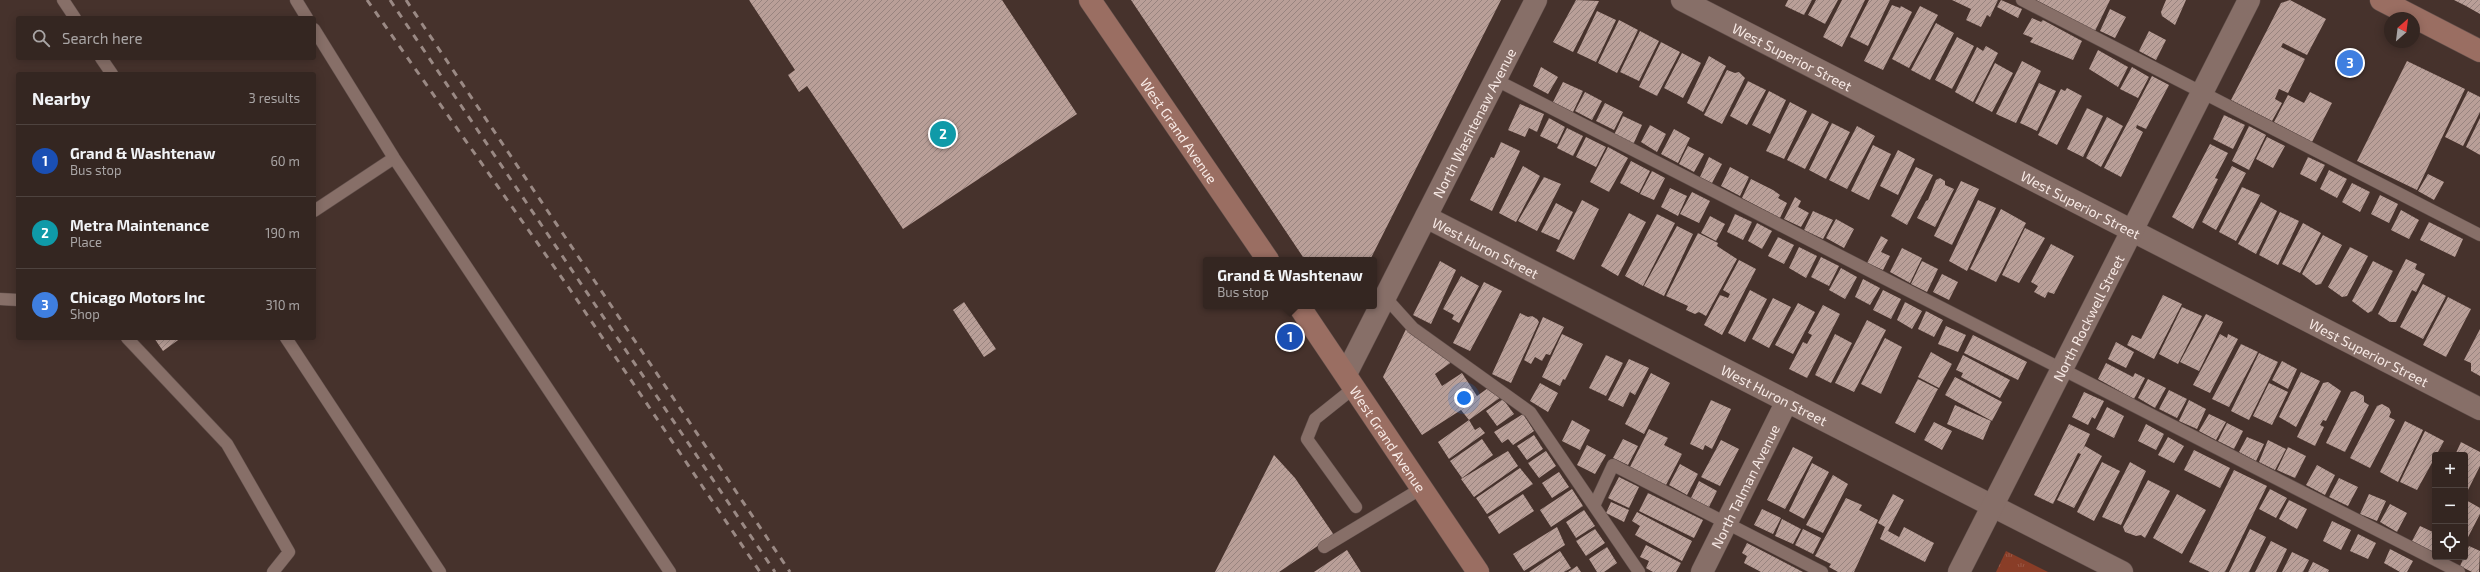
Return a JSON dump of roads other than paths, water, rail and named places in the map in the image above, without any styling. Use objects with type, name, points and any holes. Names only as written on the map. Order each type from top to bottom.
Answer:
[{"type":"main road","name":"West Grand Avenue","points":[[1090,0],[1266,257]]},
{"type":"main road","points":[[2381,0],[2480,51]]},
{"type":"main road","name":"West Grand Avenue","points":[[1302,309],[1478,572]]},
{"type":"street","name":"North Washtenaw Avenue","points":[[1350,381],[1385,296],[1536,0]]},
{"type":"street","name":"West Superior Street","points":[[1682,0],[2480,409]]},
{"type":"street","name":"North Rockwell Street","points":[[1959,572],[2249,0]]},
{"type":"street","name":"West Huron Street","points":[[1426,217],[2122,572]]},
{"type":"street","name":"North Talman Avenue","points":[[1702,572],[1787,401]]},
{"type":"lane","points":[[63,0],[74,16]]},
{"type":"lane","points":[[296,0],[306,16]]},
{"type":"lane","points":[[2022,0],[2480,235]]},
{"type":"lane","points":[[316,32],[394,158],[670,572]]},
{"type":"lane","points":[[102,60],[111,72]]},
{"type":"lane","points":[[1496,80],[2459,572]]},
{"type":"lane","points":[[316,210],[394,158]]},
{"type":"lane","points":[[1385,296],[1413,328],[1530,412],[1639,572]]},
{"type":"lane","points":[[0,299],[16,300]]},
{"type":"lane","points":[[129,340],[227,444],[289,552],[272,572]]},
{"type":"lane","points":[[287,340],[440,572]]},
{"type":"lane","points":[[1350,381],[1315,418],[1307,438],[1356,507]]},
{"type":"lane","points":[[1594,506],[1613,464],[1822,572]]},
{"type":"lane","points":[[1324,547],[1422,488]]},
{"type":"railway","points":[[367,0],[569,288],[760,572]]},
{"type":"railway","points":[[390,0],[775,572]]},
{"type":"railway","points":[[406,0],[790,572]]},
{"type":"place","name":"Chicago Motors Inc","points":[[2350,63]]},
{"type":"place","name":"Metra Maintenance","points":[[943,134]]},
{"type":"place","name":"Grand & Washtenaw","points":[[1290,337]]}]
